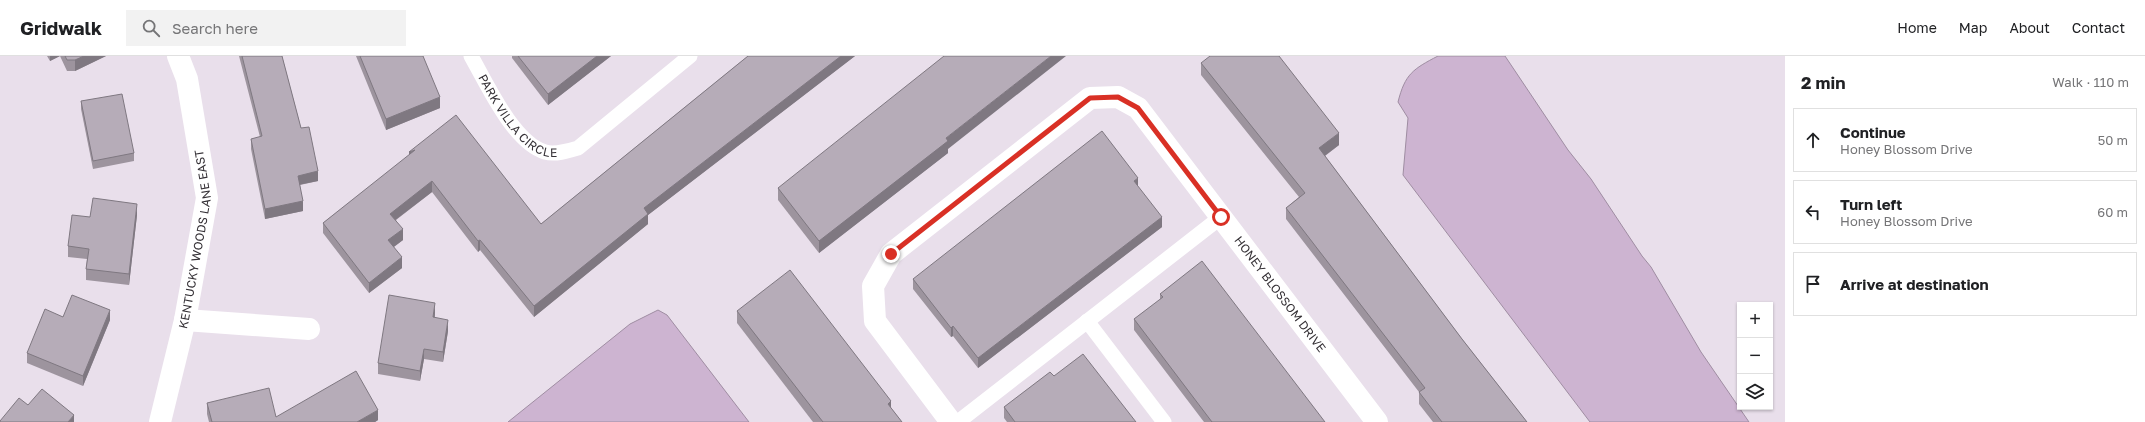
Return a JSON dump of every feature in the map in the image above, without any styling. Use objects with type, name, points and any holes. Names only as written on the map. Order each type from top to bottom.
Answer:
[{"type":"street","name":"KENTUCKY WOODS LANE EAST","points":[[160,422],[185,320],[207,198],[187,79],[178,56]]},
{"type":"street","name":"HONEY BLOSSOM DRIVE","points":[[951,422],[875,321],[873,286],[891,254],[1090,98],[1118,97],[1138,108],[1377,422]]},
{"type":"street","points":[[185,320],[309,329]]},
{"type":"lane","name":"PARK VILLA CIRCLE","points":[[471,56],[495,99],[528,143],[545,152],[561,153],[578,148],[690,56]]},
{"type":"lane","points":[[958,422],[1221,217]]},
{"type":"lane","points":[[1087,321],[1164,422]]},
{"type":"shaded area","points":[[1438,56],[1505,56],[1568,150],[1591,179],[1642,256],[1651,267],[1701,352],[1737,404],[1737,410],[1741,410],[1749,422],[1590,422],[1403,175],[1408,118],[1398,102],[1407,79],[1411,73]]},
{"type":"shaded area","points":[[658,310],[667,315],[749,422],[508,422],[630,324]]},
{"type":"building","points":[[65,56],[84,56],[75,60],[67,60]]},
{"type":"building","points":[[242,56],[282,56],[301,128],[309,127],[318,171],[298,176],[303,201],[265,209],[251,139],[262,136]]},
{"type":"building","points":[[360,56],[423,56],[440,97],[386,119]]},
{"type":"building","points":[[518,56],[597,56],[548,94]]},
{"type":"building","points":[[748,56],[841,56],[644,208],[648,214],[534,306],[480,240],[478,241],[432,181],[390,214],[403,229],[388,240],[402,257],[369,283],[323,223],[415,150],[409,152],[456,115],[541,224]]},
{"type":"building","points":[[944,56],[1051,56],[946,138],[948,141],[819,241],[778,188]]},
{"type":"building","points":[[1210,56],[1279,56],[1339,133],[1319,148],[1462,339],[1527,422],[1442,422],[1419,392],[1425,388],[1286,208],[1305,193],[1201,63]]},
{"type":"building","points":[[122,94],[134,153],[93,161],[81,101]]},
{"type":"building","points":[[1102,131],[1138,178],[1134,181],[1162,217],[978,358],[953,326],[951,328],[913,279]]},
{"type":"building","points":[[93,198],[137,204],[129,274],[86,269],[89,249],[68,246],[72,215],[90,217]]},
{"type":"building","points":[[1202,261],[1325,422],[1212,422],[1134,319],[1163,297],[1160,294]]},
{"type":"building","points":[[790,270],[891,401],[888,404],[902,422],[823,422],[737,311]]},
{"type":"building","points":[[72,295],[110,310],[83,376],[27,353],[45,309],[63,317]]},
{"type":"building","points":[[389,295],[435,303],[433,317],[448,320],[443,352],[424,349],[420,371],[378,363]]},
{"type":"building","points":[[1083,354],[1136,422],[1015,422],[1004,407],[1050,372],[1054,376]]},
{"type":"building","points":[[356,371],[378,410],[357,422],[212,422],[207,403],[269,388],[276,417]]},
{"type":"building","points":[[42,389],[74,415],[68,422],[0,422],[19,398],[28,405]]},
{"type":"route","points":[[891,254],[1090,98],[1118,97],[1138,108],[1221,217]]}]
